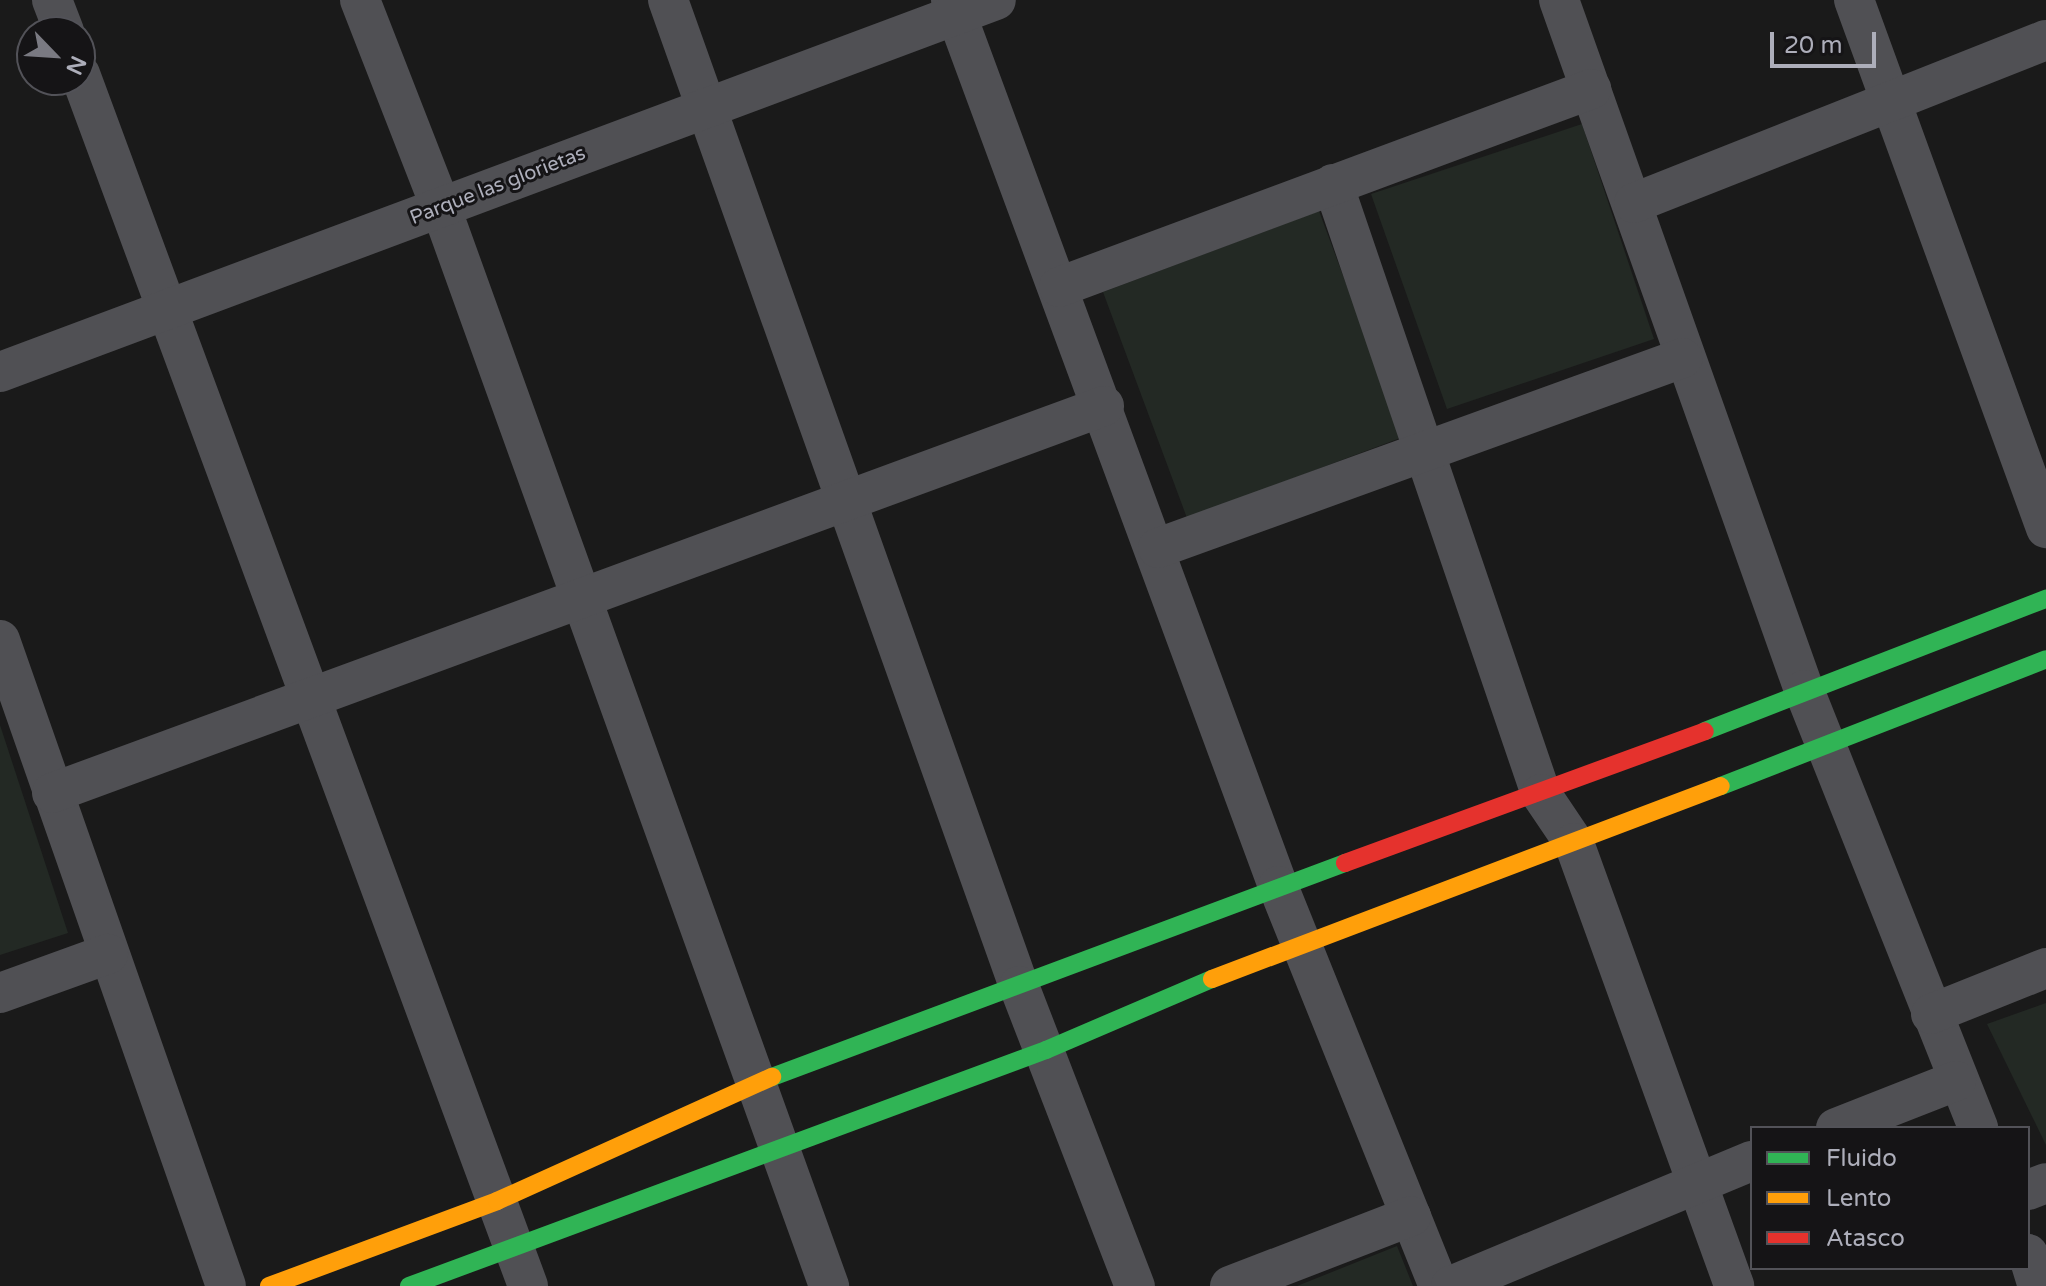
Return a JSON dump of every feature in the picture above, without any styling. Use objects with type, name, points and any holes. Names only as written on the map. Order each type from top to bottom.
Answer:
[{"type":"street","points":[[360,0],[441,208],[752,1085],[829,1286]]},
{"type":"street","points":[[668,0],[849,499],[1019,986],[1135,1286]]},
{"type":"street","name":"Parque las glorietas","points":[[0,372],[709,107],[953,8],[996,0]]},
{"type":"street","points":[[1559,0],[1634,203],[1683,358],[1804,690],[1828,744],[1956,1081],[1977,1126]]},
{"type":"street","points":[[1854,0],[2046,528]]},
{"type":"street","points":[[953,8],[1158,548],[1278,886],[1303,940],[1439,1286]]},
{"type":"street","points":[[1634,203],[1890,97],[2046,40]]},
{"type":"street","points":[[1059,287],[1591,89]]},
{"type":"street","points":[[88,96],[528,1286]]},
{"type":"street","points":[[1333,184],[1420,455],[1541,794],[1574,843],[1694,1184],[1734,1286]]},
{"type":"street","points":[[1158,548],[1683,358]]},
{"type":"street","points":[[52,793],[1104,406]]},
{"type":"street","points":[[269,1286],[497,1201],[752,1085],[1278,886],[1541,794],[2046,599]]},
{"type":"street","points":[[409,1286],[1046,1050],[1303,940],[1574,843],[2046,659]]},
{"type":"street","points":[[4,663],[226,1286]]},
{"type":"street","points":[[0,993],[108,954]]},
{"type":"street","points":[[1931,1014],[2046,968]]},
{"type":"street","points":[[1841,1126],[1956,1081]]},
{"type":"street","points":[[1451,1286],[1750,1162]]},
{"type":"street","points":[[1230,1286],[1411,1216]]},
{"type":"street","points":[[2030,1260],[2038,1286]]},
{"type":"shaded area","points":[[1582,124],[1654,339],[1447,409],[1371,194]]},
{"type":"shaded area","points":[[1319,211],[1403,437],[1187,518],[1103,292]]},
{"type":"shaded area","points":[[0,725],[68,933],[0,955]]},
{"type":"shaded area","points":[[2046,1003],[2046,1145],[1987,1024]]},
{"type":"shaded area","points":[[1397,1246],[1413,1286],[1297,1286]]},
{"type":"traffic: fast","points":[[1705,731],[2046,599]]},
{"type":"traffic: fast","points":[[1721,786],[2046,659]]},
{"type":"traffic: fast","points":[[772,1077],[1345,863]]},
{"type":"traffic: fast","points":[[409,1286],[1046,1050],[1212,979]]},
{"type":"traffic: slow","points":[[1212,979],[1721,786]]},
{"type":"traffic: slow","points":[[269,1286],[497,1201],[772,1077]]},
{"type":"traffic: jam","points":[[1345,863],[1705,731]]}]
